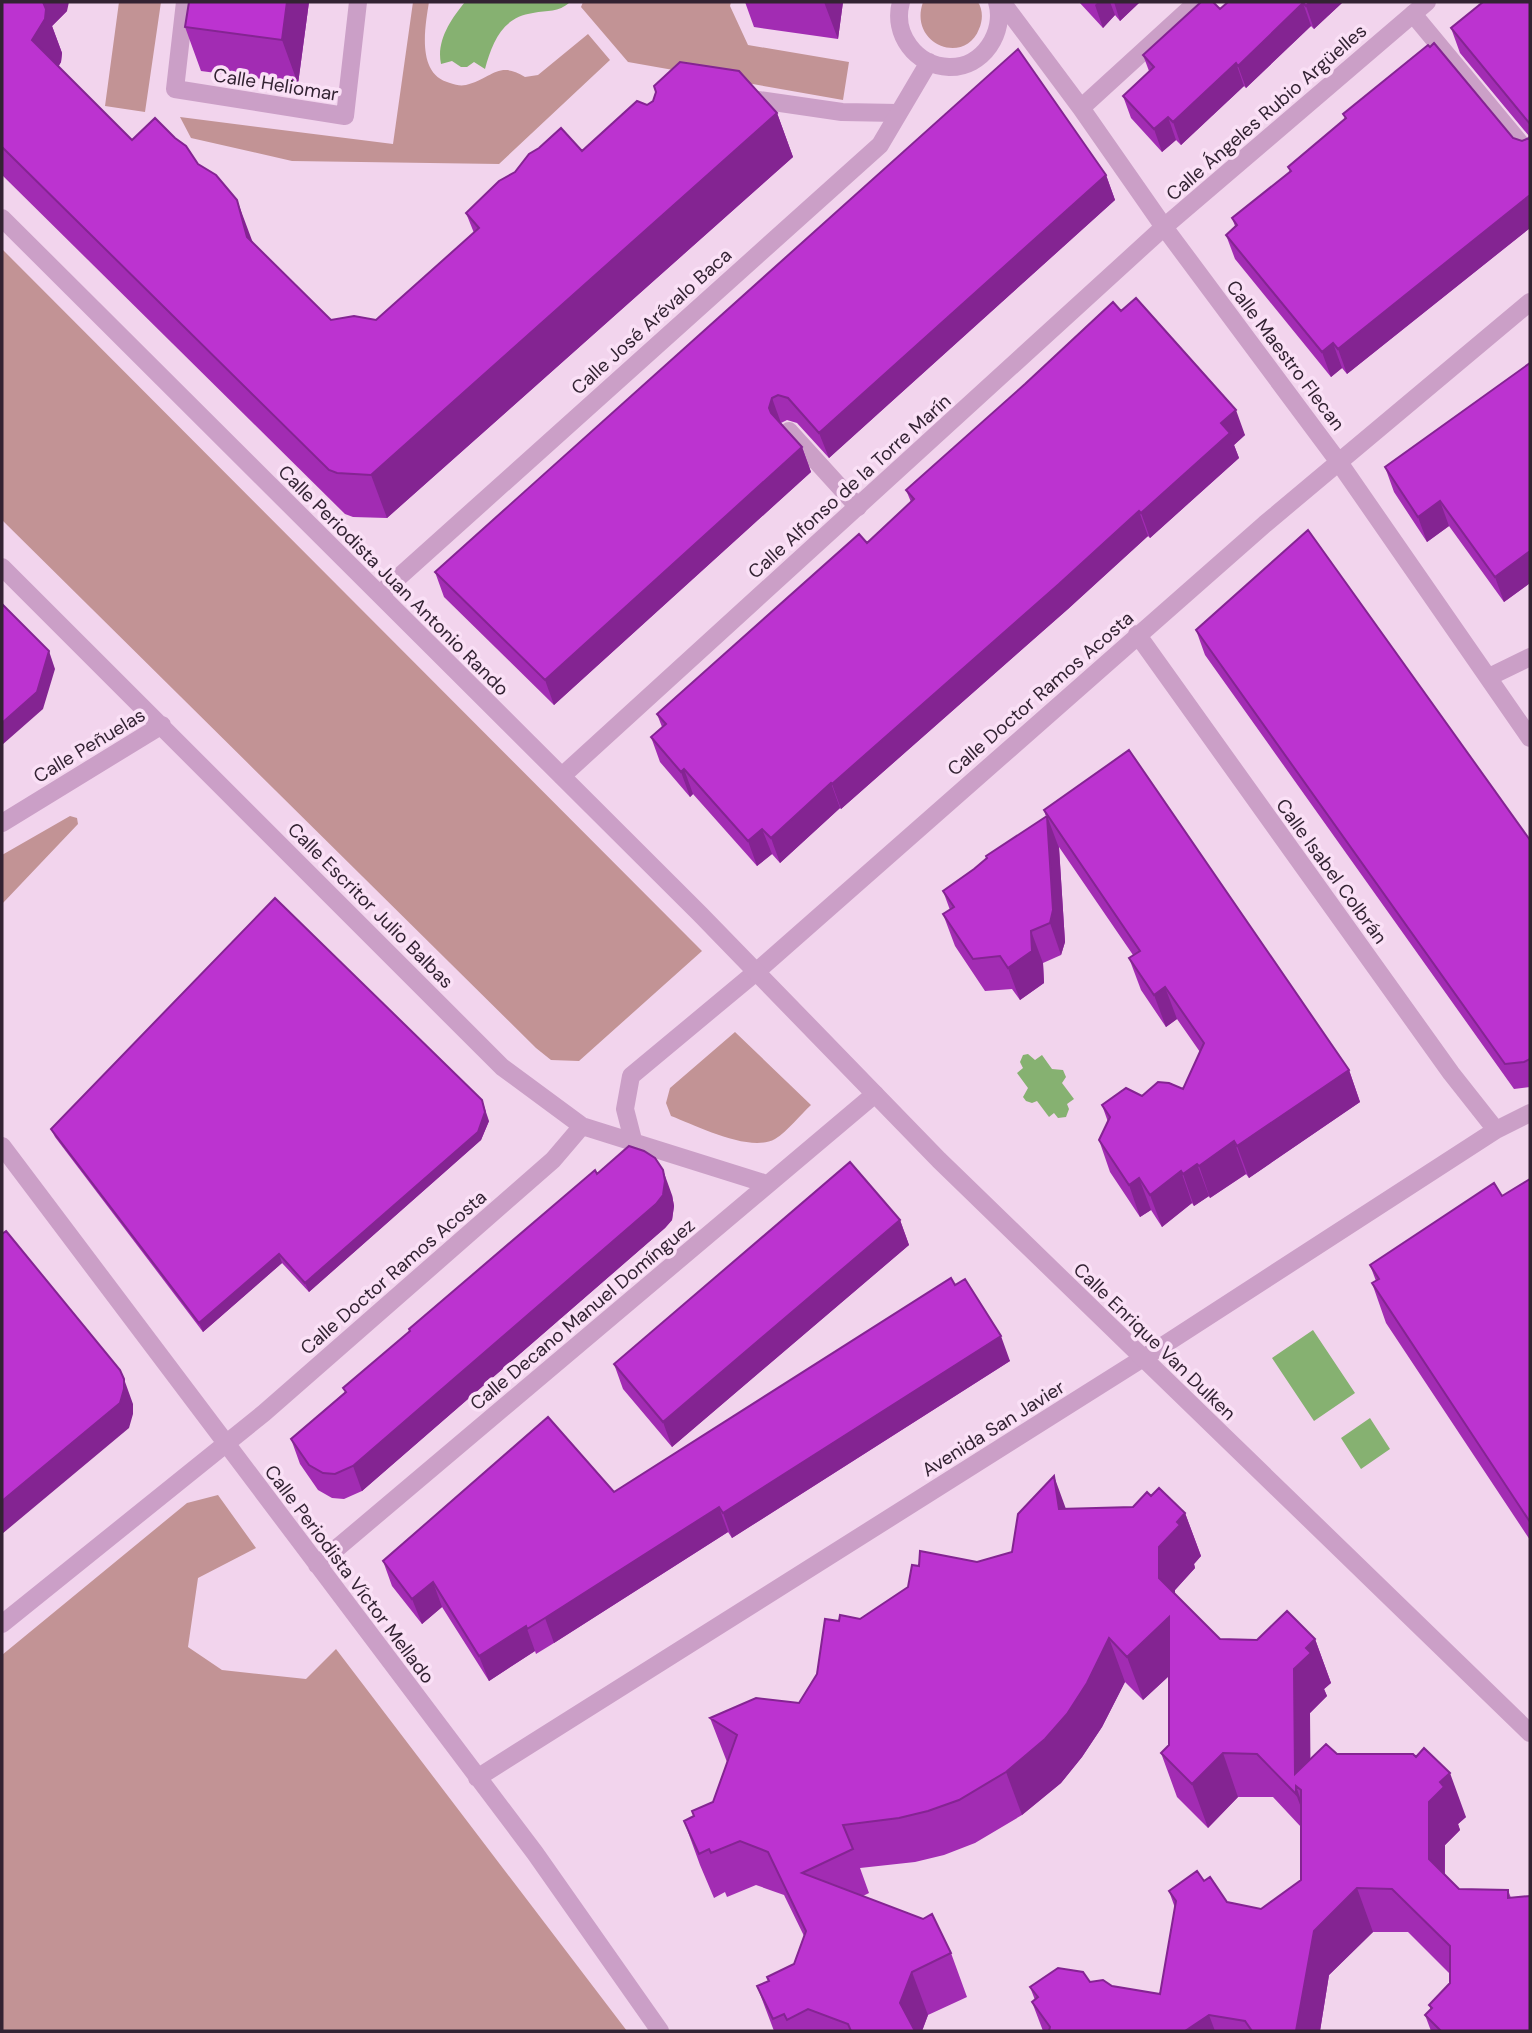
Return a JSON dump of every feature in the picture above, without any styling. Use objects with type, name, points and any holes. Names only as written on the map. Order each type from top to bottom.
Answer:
[{"type":"street","name":"Calle Heliomar","points":[[185,2],[175,89],[345,116],[358,2]]},
{"type":"street","points":[[901,2],[900,23],[904,40],[915,53],[929,62],[950,67],[968,63],[984,53],[995,37],[1000,21],[1000,2]]},
{"type":"street","name":"Calle Maestro Flecan","points":[[1000,2],[1081,108],[1164,227],[1338,461],[1530,738]]},
{"type":"street","points":[[1081,108],[1197,2]]},
{"type":"street","name":"Calle Ángeles Rubio Argüelles","points":[[1164,227],[1427,2]]},
{"type":"street","points":[[1413,14],[1530,155]]},
{"type":"street","name":"Calle José Arévalo Baca","points":[[380,594],[880,145],[929,62]]},
{"type":"street","points":[[724,95],[842,112],[898,113]]},
{"type":"street","name":"Calle Periodista Juan Antonio Rando","points":[[2,218],[757,972]]},
{"type":"street","name":"Calle Alfonso de la Torre Marín","points":[[562,776],[1164,227]]},
{"type":"street","name":"Calle Doctor Ramos Acosta","points":[[634,1140],[625,1109],[631,1076],[757,972],[1338,461],[1530,302]]},
{"type":"street","points":[[789,430],[858,507]]},
{"type":"street","name":"Calle Escritor Julio Balbas","points":[[2,567],[502,1068],[582,1126],[634,1140],[767,1184]]},
{"type":"street","name":"Calle Isabel Colbrán","points":[[1137,635],[1451,1073],[1496,1130]]},
{"type":"street","points":[[1489,677],[1530,657]]},
{"type":"street","name":"Calle Peñuelas","points":[[2,823],[162,725]]},
{"type":"street","name":"Calle Enrique Van Dulken","points":[[757,972],[939,1160],[1530,1733]]},
{"type":"street","name":"Calle Decano Manuel Domínguez","points":[[317,1565],[875,1094]]},
{"type":"street","name":"Avenida San Javier","points":[[477,1778],[1142,1359],[1496,1130],[1530,1113]]},
{"type":"street","name":"Calle Doctor Ramos Acosta","points":[[2,1624],[226,1445],[553,1160],[582,1126]]},
{"type":"street","name":"Calle Periodista Víctor Mellado","points":[[2,1146],[534,1853],[660,2031]]},
{"type":"shaded area","points":[[119,2],[161,2],[145,112],[105,106]]},
{"type":"shaded area","points":[[413,2],[429,2],[425,37],[427,60],[439,78],[452,84],[466,85],[501,70],[516,72],[525,77],[538,75],[588,34],[610,60],[499,164],[292,161],[191,138],[180,117],[393,144]]},
{"type":"shaded area","points":[[465,2],[570,2],[557,10],[522,15],[513,20],[495,41],[485,69],[474,62],[467,67],[461,67],[452,61],[441,64],[443,39],[450,23]]},
{"type":"shaded area","points":[[583,2],[731,2],[730,6],[748,45],[849,62],[843,100],[628,62],[581,7]]},
{"type":"shaded area","points":[[923,2],[978,2],[982,15],[979,29],[972,40],[962,46],[940,46],[923,30]]},
{"type":"shaded area","points":[[2,249],[702,951],[579,1061],[551,1060],[536,1048],[2,520]]},
{"type":"shaded area","points":[[70,816],[77,818],[78,824],[2,904],[2,855]]},
{"type":"shaded area","points":[[735,1032],[811,1105],[775,1139],[752,1143],[738,1141],[671,1116],[666,1103],[670,1088]]},
{"type":"shaded area","points":[[1028,1054],[1035,1060],[1042,1055],[1052,1069],[1063,1070],[1066,1077],[1062,1083],[1074,1099],[1067,1104],[1069,1109],[1066,1117],[1058,1118],[1054,1113],[1049,1117],[1037,1101],[1032,1103],[1023,1097],[1028,1088],[1017,1073],[1023,1068],[1020,1062],[1023,1055]]},
{"type":"shaded area","points":[[1313,1330],[1355,1393],[1314,1421],[1272,1358]]},
{"type":"shaded area","points":[[1370,1418],[1390,1449],[1361,1469],[1341,1438]]},
{"type":"shaded area","points":[[218,1495],[256,1548],[198,1578],[188,1647],[222,1670],[306,1679],[336,1649],[627,2031],[2,2031],[2,1655],[187,1503]]},
{"type":"building","points":[[2,2],[43,2],[46,9],[45,19],[32,40],[132,140],[155,118],[186,146],[198,164],[216,175],[237,200],[247,237],[331,320],[354,316],[376,320],[479,228],[466,213],[499,181],[515,172],[529,154],[561,128],[582,151],[637,101],[647,105],[653,101],[656,92],[654,86],[680,62],[739,71],[777,113],[371,475],[337,473],[329,470],[2,147]]},
{"type":"building","points":[[189,2],[287,2],[282,40],[185,27]]},
{"type":"building","points":[[1201,2],[1213,2],[1220,9],[1228,2],[1310,2],[1306,6],[1303,3],[1238,66],[1236,63],[1173,122],[1168,117],[1154,129],[1123,96],[1154,67],[1143,55]]},
{"type":"building","points":[[1483,2],[1530,2],[1530,124],[1451,28]]},
{"type":"building","points":[[1434,43],[1513,138],[1522,141],[1529,138],[1530,134],[1530,195],[1338,349],[1333,343],[1322,352],[1226,235],[1237,225],[1232,218],[1291,171],[1288,167],[1346,118],[1343,114],[1428,45],[1430,47]]},
{"type":"building","points":[[1018,49],[1106,175],[819,433],[788,398],[778,395],[772,398],[769,408],[771,413],[802,447],[545,680],[435,572]]},
{"type":"building","points":[[1136,298],[1236,410],[1221,423],[1230,433],[771,838],[762,829],[748,841],[684,769],[681,772],[651,737],[666,724],[657,714],[859,534],[867,543],[914,499],[906,490],[1113,302],[1121,311]]},
{"type":"building","points":[[1530,363],[1530,551],[1495,577],[1440,501],[1418,517],[1385,467]]},
{"type":"building","points":[[1308,530],[1530,840],[1530,1059],[1524,1062],[1505,1064],[1196,630]]},
{"type":"building","points":[[2,604],[49,651],[37,692],[2,723]]},
{"type":"building","points":[[1129,750],[1349,1070],[1237,1146],[1234,1141],[1199,1166],[1197,1164],[1183,1174],[1181,1171],[1150,1195],[1139,1178],[1129,1185],[1099,1140],[1110,1117],[1102,1105],[1126,1088],[1142,1096],[1158,1082],[1183,1089],[1204,1043],[1165,987],[1154,995],[1129,958],[1140,951],[1044,810]]},
{"type":"building","points":[[1047,816],[1053,910],[1050,923],[1031,931],[1032,951],[1008,968],[1000,956],[973,959],[943,914],[954,907],[943,891],[974,869],[986,856]]},
{"type":"building","points":[[275,898],[482,1100],[485,1112],[478,1132],[305,1283],[279,1254],[199,1323],[51,1129]]},
{"type":"building","points":[[629,1146],[655,1158],[663,1170],[663,1195],[656,1204],[353,1466],[335,1474],[323,1473],[309,1465],[291,1439],[346,1392],[343,1388],[410,1331],[409,1329],[595,1170],[597,1174]]},
{"type":"building","points":[[850,1162],[900,1220],[663,1422],[614,1364]]},
{"type":"building","points":[[1530,1179],[1530,1522],[1372,1283],[1379,1279],[1370,1265],[1494,1183],[1502,1196]]},
{"type":"building","points":[[6,1231],[120,1370],[124,1389],[120,1403],[2,1501],[2,1234]]},
{"type":"building","points":[[951,1278],[955,1285],[965,1279],[1001,1336],[723,1513],[719,1507],[545,1618],[527,1629],[526,1626],[479,1656],[433,1582],[412,1599],[383,1561],[548,1417],[614,1492]]},
{"type":"building","points":[[1054,1476],[1059,1509],[1133,1507],[1147,1492],[1151,1496],[1159,1488],[1185,1513],[1177,1522],[1180,1525],[1159,1547],[1159,1578],[1220,1639],[1257,1640],[1287,1611],[1315,1639],[1306,1648],[1311,1653],[1294,1669],[1295,1774],[1326,1744],[1337,1754],[1413,1754],[1416,1757],[1424,1748],[1450,1773],[1440,1782],[1444,1787],[1429,1802],[1429,1859],[1459,1889],[1508,1890],[1508,1898],[1530,1896],[1530,2031],[1441,2031],[1425,2015],[1432,2008],[1429,2005],[1450,1983],[1450,1946],[1392,1889],[1357,1888],[1314,1931],[1296,2031],[1252,2031],[1245,2021],[1209,2015],[1185,2031],[1049,2031],[1050,2027],[1032,2002],[1038,1997],[1030,1987],[1058,1968],[1083,1972],[1090,1982],[1103,1980],[1112,1986],[1160,1994],[1176,1901],[1169,1891],[1197,1871],[1204,1881],[1210,1877],[1227,1902],[1261,1909],[1301,1880],[1301,1790],[1296,1786],[1296,1794],[1257,1754],[1223,1753],[1192,1784],[1161,1753],[1169,1745],[1169,1617],[1127,1657],[1109,1638],[1087,1683],[1067,1714],[1045,1739],[1006,1772],[959,1800],[928,1811],[899,1818],[843,1825],[853,1849],[802,1873],[923,1919],[932,1914],[951,1953],[912,1972],[900,2003],[915,2031],[851,2031],[848,2024],[808,2009],[787,2020],[784,2014],[773,2019],[757,1986],[769,1981],[767,1977],[794,1964],[806,1931],[768,1852],[740,1841],[711,1853],[709,1849],[699,1854],[684,1821],[694,1816],[692,1811],[713,1802],[737,1735],[710,1718],[756,1698],[799,1703],[817,1674],[825,1619],[839,1621],[840,1615],[860,1619],[908,1587],[912,1565],[919,1566],[920,1551],[977,1562],[1012,1552],[1018,1514]]}]
